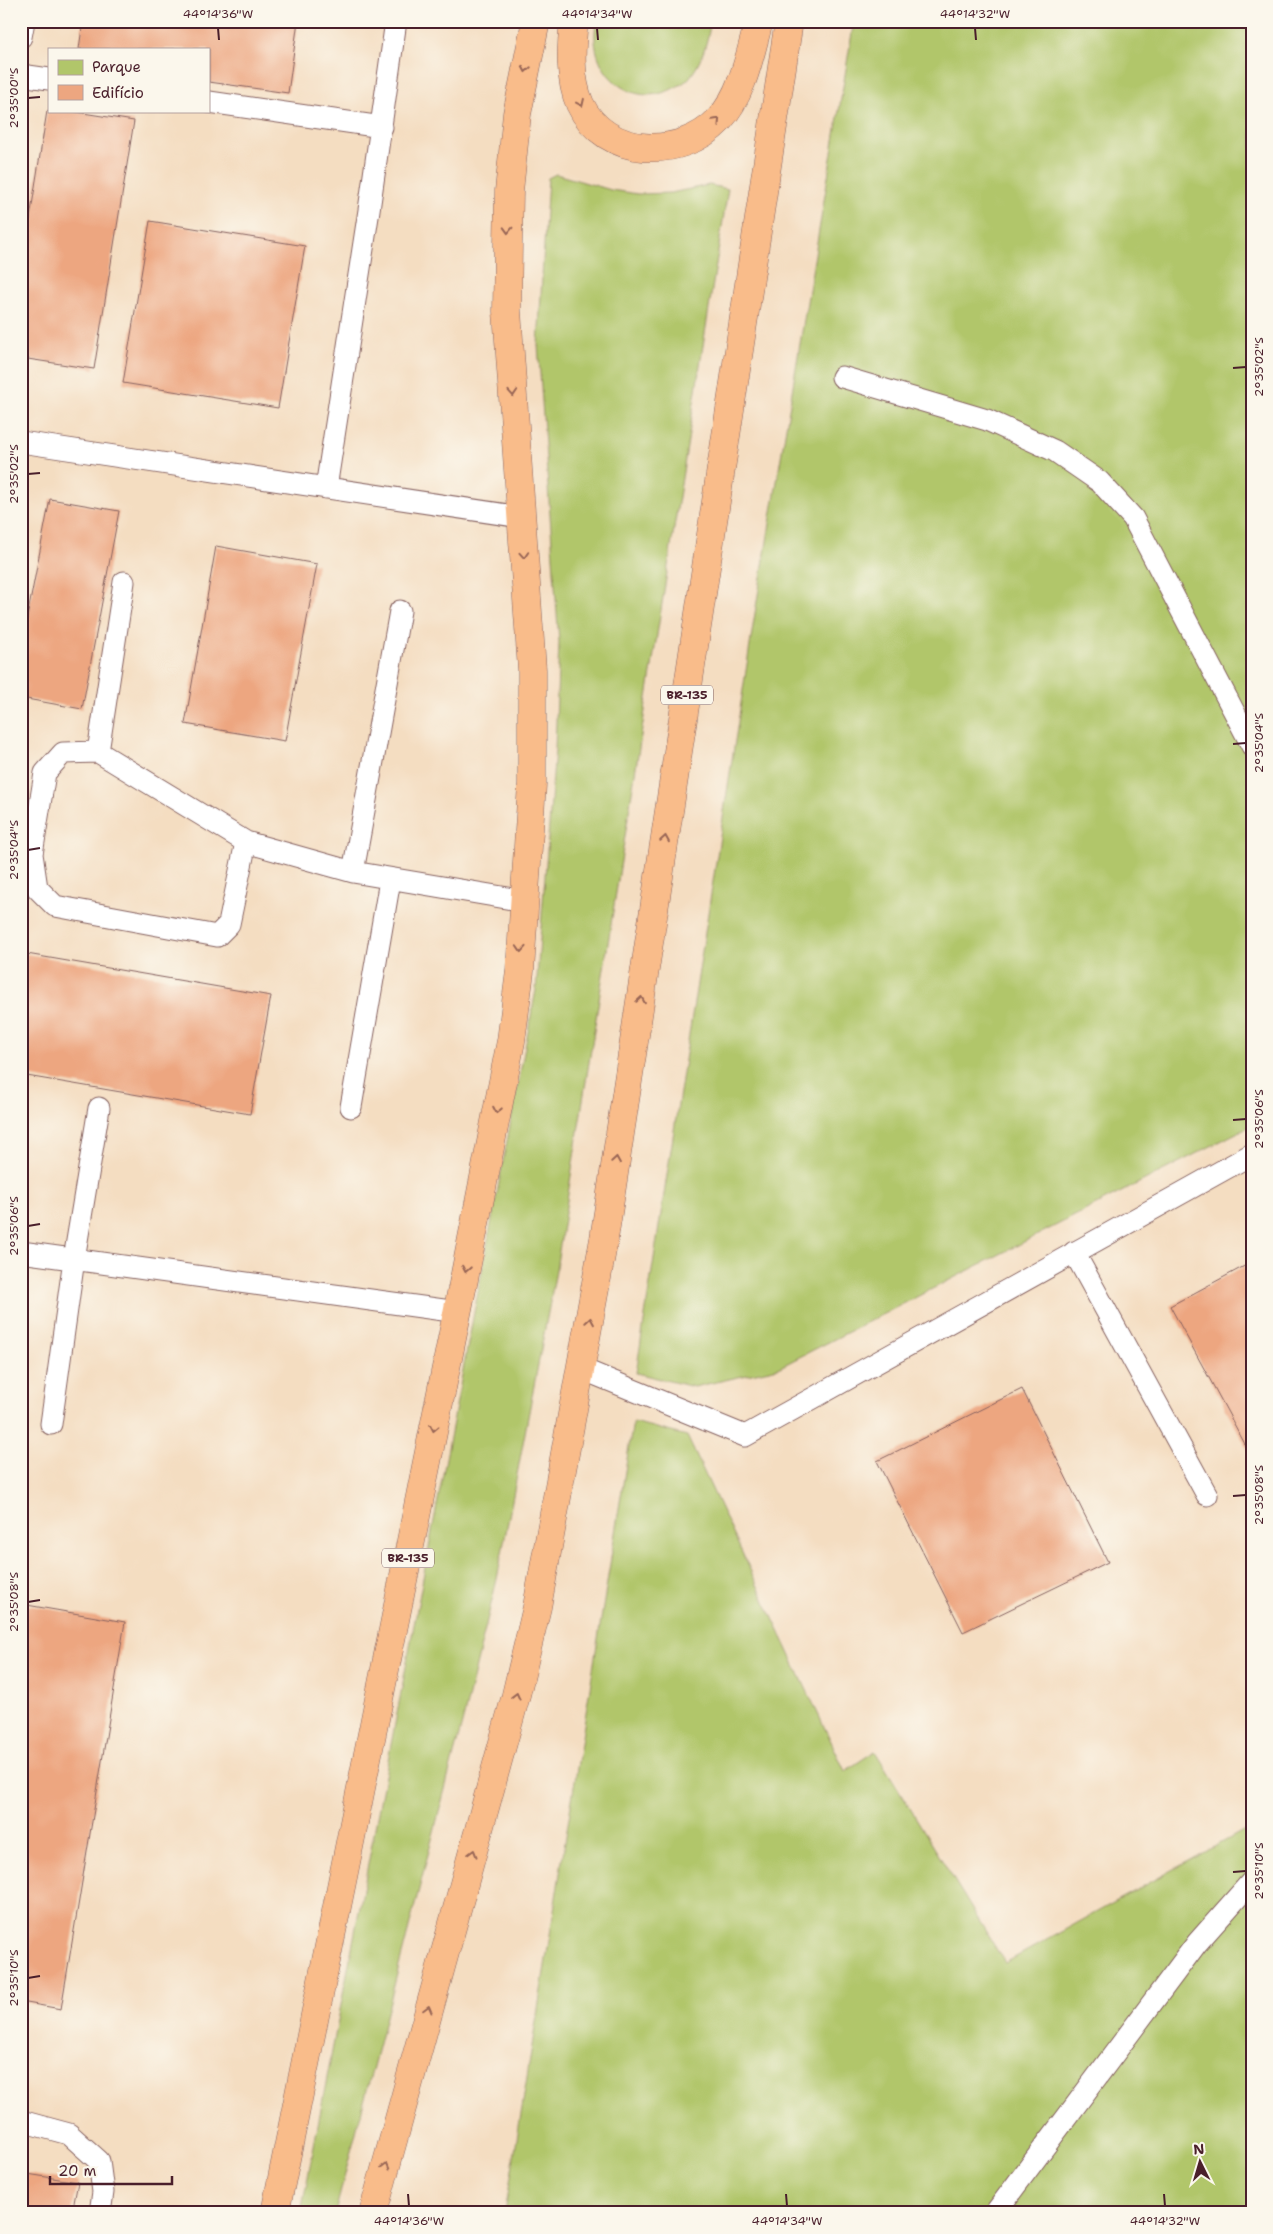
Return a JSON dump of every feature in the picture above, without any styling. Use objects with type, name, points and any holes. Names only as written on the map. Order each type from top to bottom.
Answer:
[{"type":"highway","name":"BR-135","points":[[275,2213],[458,1312],[511,1041],[525,900],[532,784],[532,696],[508,310],[509,191],[518,114],[536,21]]},
{"type":"highway","points":[[574,21],[572,58],[574,87],[590,120],[601,132],[615,140],[633,146],[653,148],[671,147],[689,141],[706,131],[720,119],[733,101],[759,21]]},
{"type":"highway","name":"BR-135","points":[[373,2213],[515,1699],[537,1607],[582,1369],[604,1239],[789,21]]},
{"type":"lane","points":[[21,37],[24,21]]},
{"type":"lane","points":[[326,488],[382,127],[396,21]]},
{"type":"lane","points":[[21,76],[48,79]]},
{"type":"lane","points":[[210,102],[382,127]]},
{"type":"lane","points":[[842,377],[987,420],[1055,452],[1100,482],[1133,518],[1252,746]]},
{"type":"lane","points":[[21,442],[522,517]]},
{"type":"lane","points":[[98,752],[124,582]]},
{"type":"lane","points":[[353,872],[400,611]]},
{"type":"lane","points":[[246,842],[229,924],[217,936],[54,906],[37,888],[32,854],[45,773],[63,754],[98,752],[246,842],[353,872],[390,880],[525,900]]},
{"type":"lane","points":[[350,1107],[390,880]]},
{"type":"lane","points":[[52,1424],[74,1259],[99,1108]]},
{"type":"lane","points":[[582,1369],[745,1436],[1252,1154]]},
{"type":"lane","points":[[21,1252],[458,1312]]},
{"type":"lane","points":[[1074,1252],[1207,1495]]},
{"type":"lane","points":[[995,2213],[1197,1943],[1252,1881]]},
{"type":"lane","points":[[21,2121],[69,2134],[99,2161],[103,2192],[100,2213]]},
{"type":"green space","points":[[597,21],[711,21],[706,44],[694,72],[683,83],[654,95],[638,94],[624,89],[612,80],[603,67],[597,53],[595,37]]},
{"type":"green space","points":[[854,21],[1252,21],[1252,1125],[778,1368],[694,1387],[636,1373],[756,607]]},
{"type":"green space","points":[[556,174],[611,190],[638,194],[671,193],[709,185],[728,189],[555,1276],[497,1579],[465,1712],[335,2213],[301,2213],[536,990],[555,750],[559,642],[538,345],[548,178]]},
{"type":"green space","points":[[633,1422],[687,1436],[845,1771],[875,1751],[1005,1963],[1252,1826],[1252,2213],[505,2213]]},
{"type":"building","points":[[83,21],[298,21],[288,93],[210,82],[210,48],[79,48]]},
{"type":"building","points":[[47,111],[76,112],[134,121],[94,369],[21,358],[21,275]]},
{"type":"building","points":[[150,221],[305,246],[278,408],[123,383]]},
{"type":"building","points":[[50,499],[119,511],[82,709],[21,698],[21,649]]},
{"type":"building","points":[[216,546],[317,564],[285,741],[185,724]]},
{"type":"building","points":[[21,953],[271,996],[250,1114],[21,1075]]},
{"type":"building","points":[[1252,1262],[1252,1457],[1170,1306]]},
{"type":"building","points":[[1022,1389],[1108,1562],[963,1632],[877,1461]]},
{"type":"building","points":[[21,1604],[125,1622],[61,2009],[21,2002]]},
{"type":"building","points":[[21,2173],[78,2182],[72,2213],[21,2213]]}]
